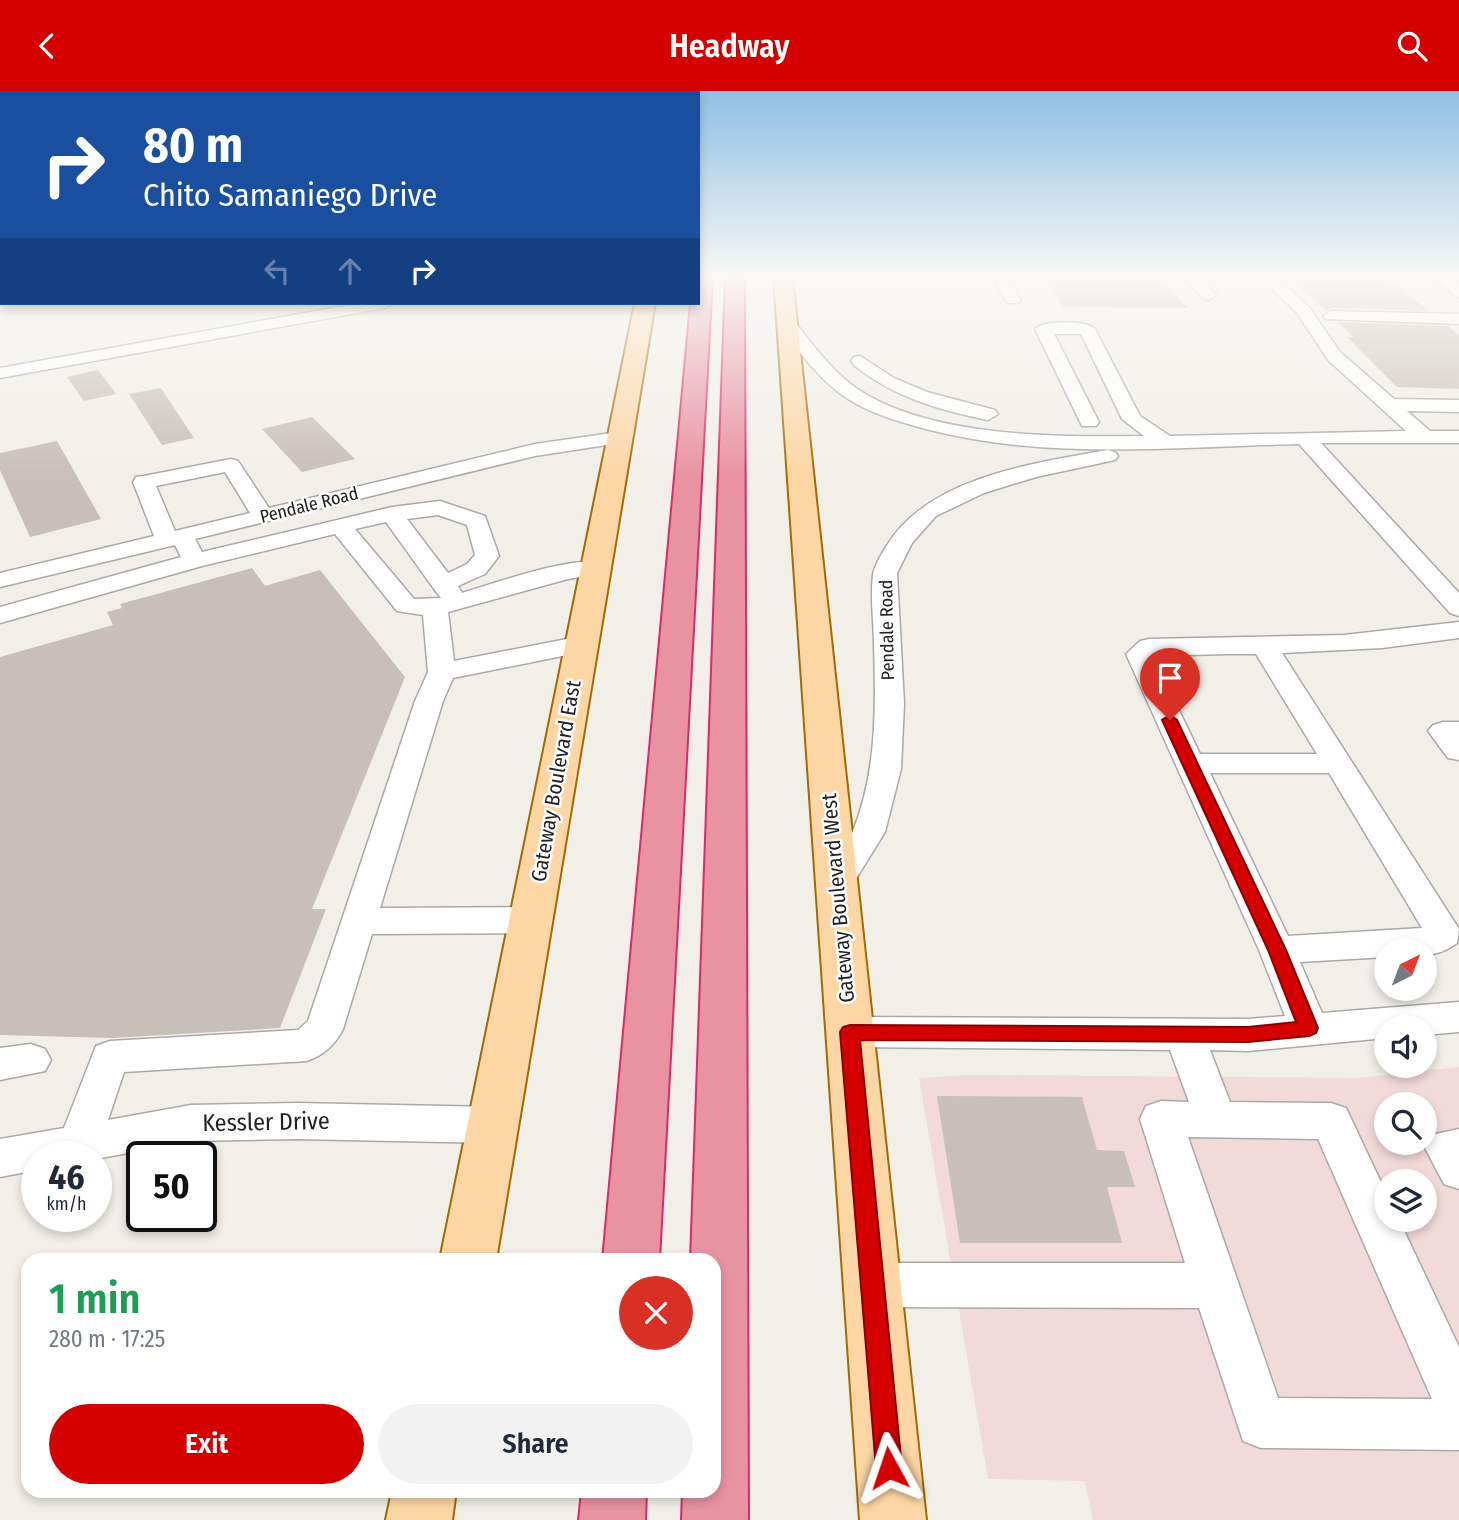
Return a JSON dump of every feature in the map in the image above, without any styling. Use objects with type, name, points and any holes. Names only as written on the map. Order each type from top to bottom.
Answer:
[{"type":"highway","points":[[632,1253],[699,344]]},
{"type":"highway","points":[[720,1253],[734,344]]},
{"type":"highway","points":[[612,1520],[614,1498]]},
{"type":"highway","points":[[716,1498],[716,1520]]},
{"type":"main road","name":"Gateway Boulevard East","points":[[469,1253],[637,344]]},
{"type":"main road","name":"Gateway Boulevard West","points":[[790,344],[893,1520]]},
{"type":"main road","points":[[419,1520],[423,1498]]},
{"type":"street","points":[[0,373],[161,344]]},
{"type":"street","name":"Pendale Road","points":[[804,344],[837,382],[857,396],[904,415],[961,430],[1022,439],[1082,443],[1304,437],[1459,437]]},
{"type":"street","points":[[1051,344],[1089,422]]},
{"type":"street","points":[[1094,344],[1132,419],[1164,441]]},
{"type":"street","points":[[1326,344],[1334,356],[1425,437]]},
{"type":"street","points":[[860,361],[888,382],[910,392],[950,405],[1008,417]]},
{"type":"street","points":[[1389,405],[1459,406]]},
{"type":"street","points":[[1063,422],[1132,419]]},
{"type":"street","points":[[1304,437],[1459,608]]},
{"type":"street","name":"Pendale Road","points":[[0,580],[535,450],[620,438]]},
{"type":"street","name":"Pendale Road","points":[[837,882],[868,835],[881,794],[890,725],[885,573],[892,555],[914,525],[953,498],[1018,475],[1082,460],[1216,440]]},
{"type":"street","points":[[195,561],[175,538],[144,482],[232,465],[263,516]]},
{"type":"street","points":[[0,615],[195,561],[391,514],[440,508],[477,521],[487,557],[445,598]]},
{"type":"street","points":[[80,1141],[110,1057],[307,1045],[324,1029],[429,701],[442,672],[445,598],[391,514]]},
{"type":"street","points":[[340,526],[406,607],[566,572],[596,568]]},
{"type":"street","points":[[1309,1028],[1277,950],[1139,654],[1149,647],[1264,645],[1420,637],[1459,630]]},
{"type":"street","points":[[442,672],[582,644]]},
{"type":"street","points":[[1264,645],[1444,934],[1435,941],[1277,950]]},
{"type":"street","points":[[1459,731],[1443,731],[1459,751]]},
{"type":"street","points":[[1190,764],[1339,764]]},
{"type":"street","points":[[359,921],[531,919]]},
{"type":"street","points":[[850,1032],[1248,1035],[1459,1017]]},
{"type":"street","points":[[1184,1034],[1216,1120]]},
{"type":"street","points":[[1459,1402],[1331,1121],[1161,1119],[1261,1423],[1459,1425]]},
{"type":"street","name":"Kessler Drive","points":[[80,1141],[191,1123],[297,1121],[493,1125]]},
{"type":"street","points":[[1459,1147],[1446,1148],[1459,1170]]},
{"type":"street","name":"Kessler Drive","points":[[0,1157],[21,1153]]},
{"type":"street","points":[[872,1285],[1215,1286]]},
{"type":"shaded area","points":[[1459,1067],[1459,1520],[1093,1520],[1085,1481],[988,1479],[919,1078],[968,1075],[1437,1078],[1437,1069]]},
{"type":"building","points":[[1354,344],[1459,344],[1459,389],[1397,387]]},
{"type":"building","points":[[98,370],[116,394],[84,401],[67,377]]},
{"type":"building","points":[[161,388],[194,438],[162,445],[129,394]]},
{"type":"building","points":[[312,417],[355,459],[302,472],[262,429]]},
{"type":"building","points":[[57,441],[101,519],[30,537],[0,470],[0,453]]},
{"type":"building","points":[[252,568],[265,586],[320,570],[405,677],[312,909],[326,909],[280,1028],[112,1038],[0,1035],[0,657],[113,625],[107,612],[122,608],[120,604]]},
{"type":"building","points":[[937,1096],[1082,1097],[1097,1150],[1124,1151],[1135,1187],[1107,1187],[1122,1243],[960,1243]]},
{"type":"route","points":[[889,1468],[850,1032],[1248,1035],[1309,1028],[1277,950],[1170,720]]}]
